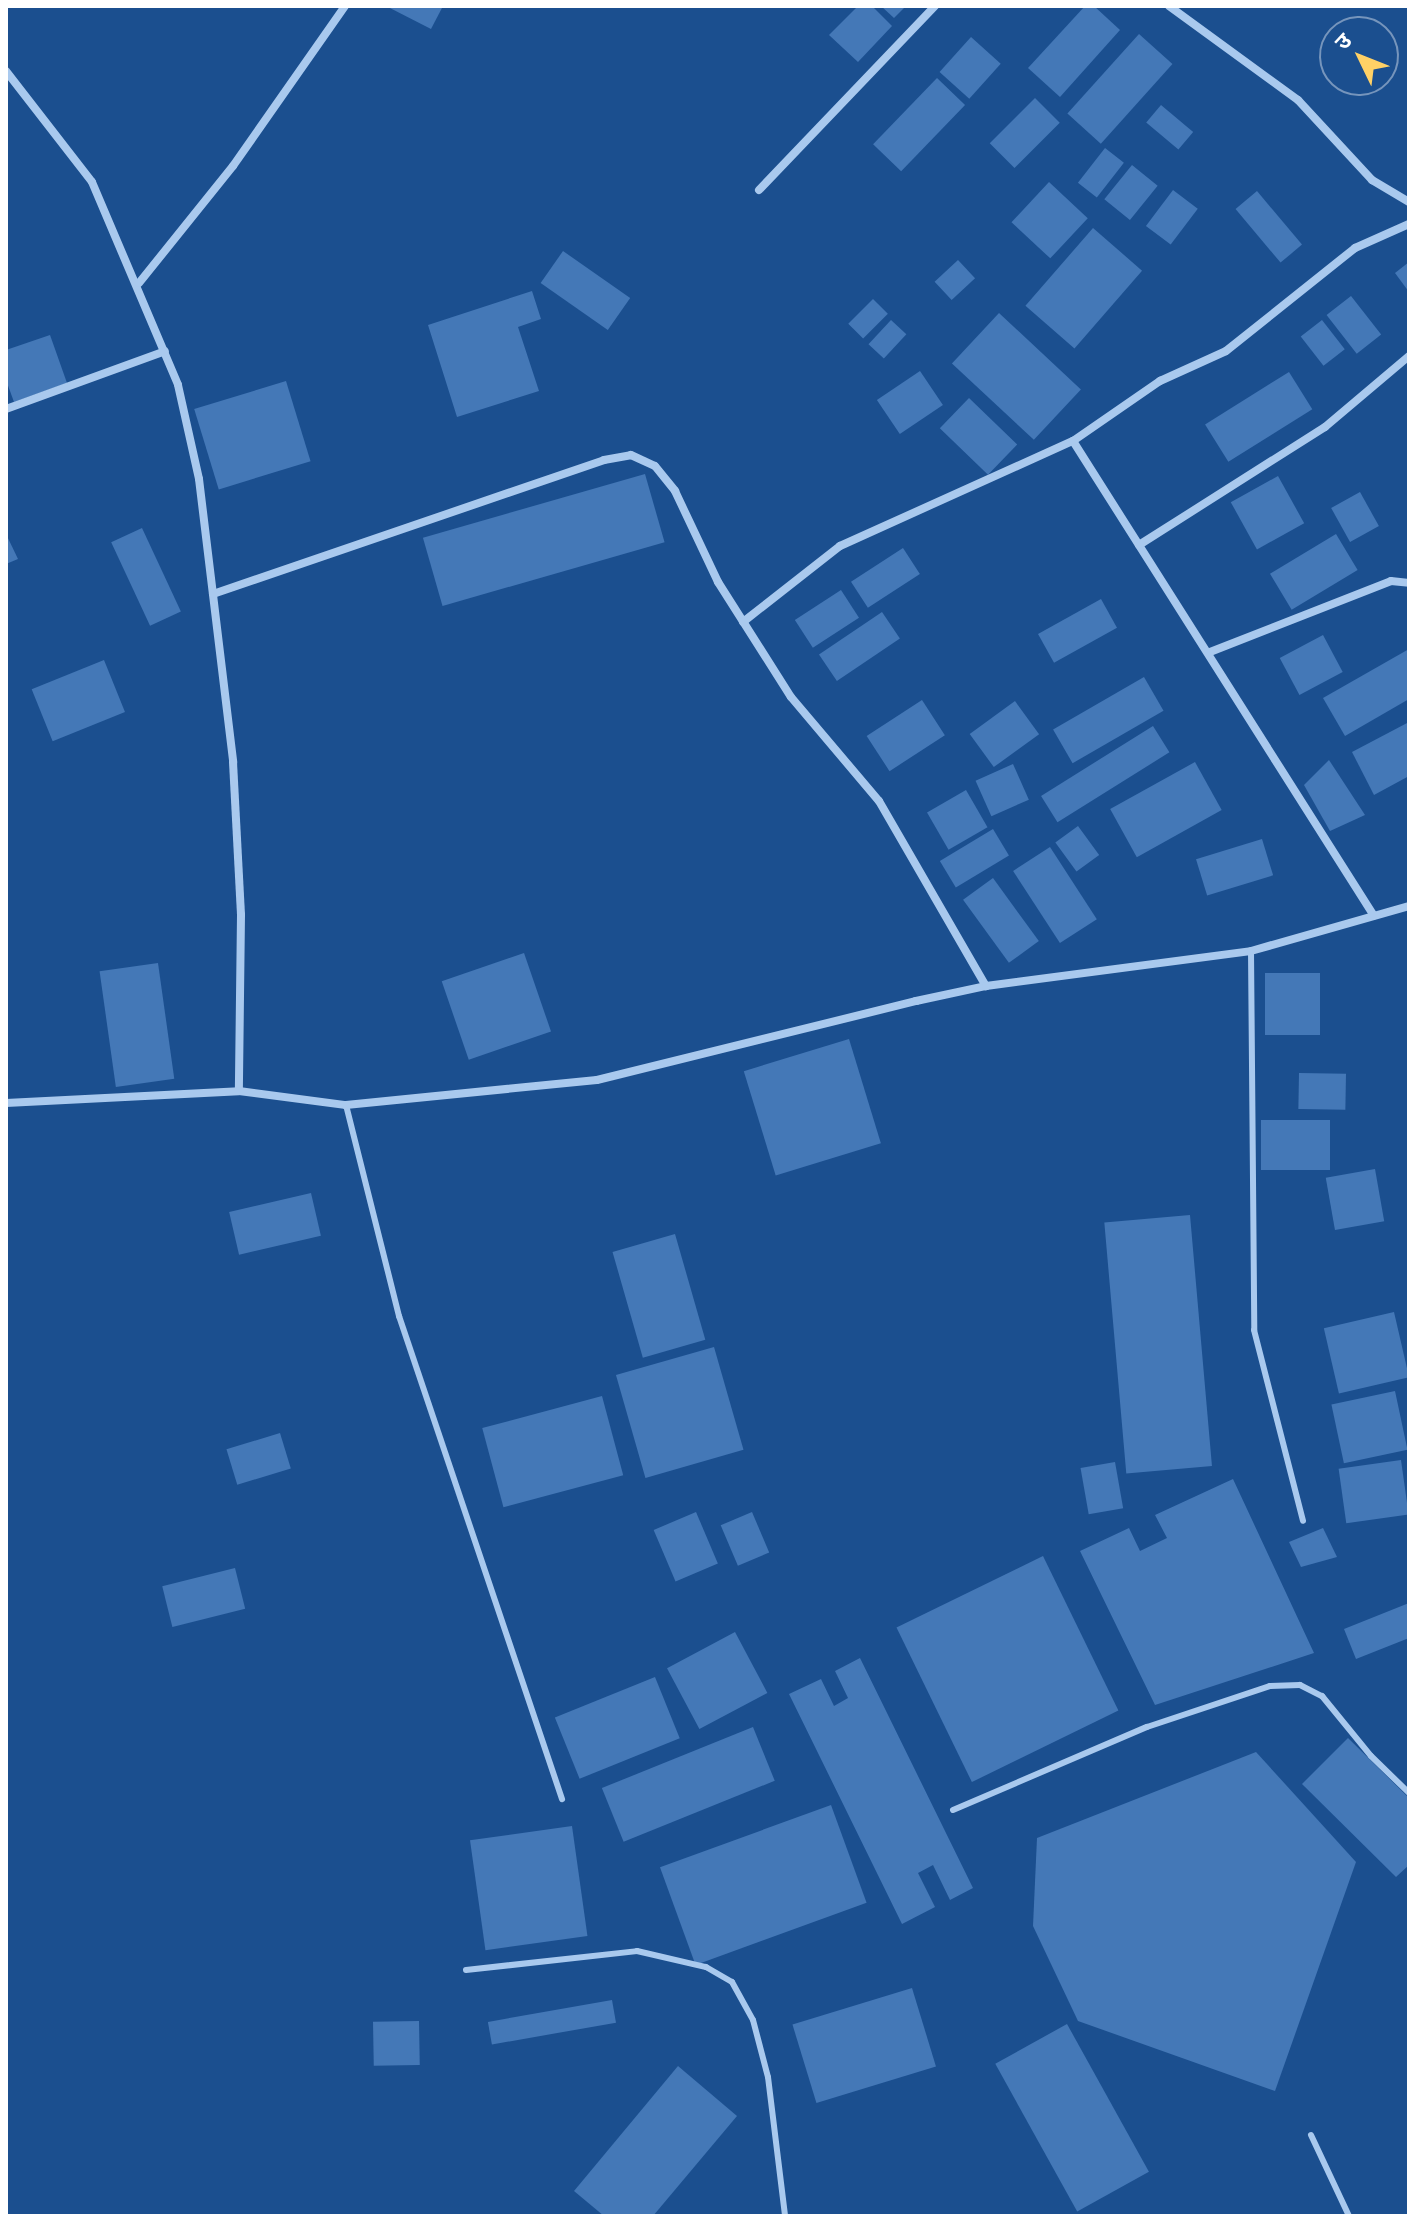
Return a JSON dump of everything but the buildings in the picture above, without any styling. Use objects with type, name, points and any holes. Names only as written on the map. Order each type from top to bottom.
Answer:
[{"type":"street","points":[[139,283],[233,166],[345,6]]},
{"type":"street","points":[[759,190],[935,6]]},
{"type":"street","points":[[1169,6],[1298,100],[1372,180],[1409,202]]},
{"type":"street","points":[[6,71],[92,182],[139,283],[178,385],[199,479],[233,762],[241,915],[239,1091]]},
{"type":"street","points":[[6,90],[18,83]]},
{"type":"street","points":[[743,622],[840,546],[1073,441],[1160,381],[1226,351],[1355,248],[1409,224]]},
{"type":"street","points":[[6,409],[165,351]]},
{"type":"street","points":[[1139,545],[1325,427],[1409,356]]},
{"type":"street","points":[[1073,441],[1210,652],[1374,916]]},
{"type":"street","points":[[213,594],[604,460],[631,455],[655,466],[675,491],[743,622],[791,697],[879,801],[986,986]]},
{"type":"street","points":[[1210,652],[1391,581],[1409,583]]},
{"type":"street","points":[[6,1103],[239,1091],[346,1105],[597,1080],[986,986],[1251,951],[1409,906]]},
{"type":"lane","points":[[1251,951],[1254,1330],[1303,1521]]},
{"type":"lane","points":[[346,1105],[399,1316],[562,1799]]},
{"type":"lane","points":[[953,1810],[1147,1727],[1270,1686],[1300,1685],[1322,1696],[1371,1756],[1409,1793]]},
{"type":"lane","points":[[466,1970],[637,1951],[706,1967],[732,1982],[753,2020],[768,2077],[785,2216]]},
{"type":"lane","points":[[1311,2135],[1349,2216]]}]
